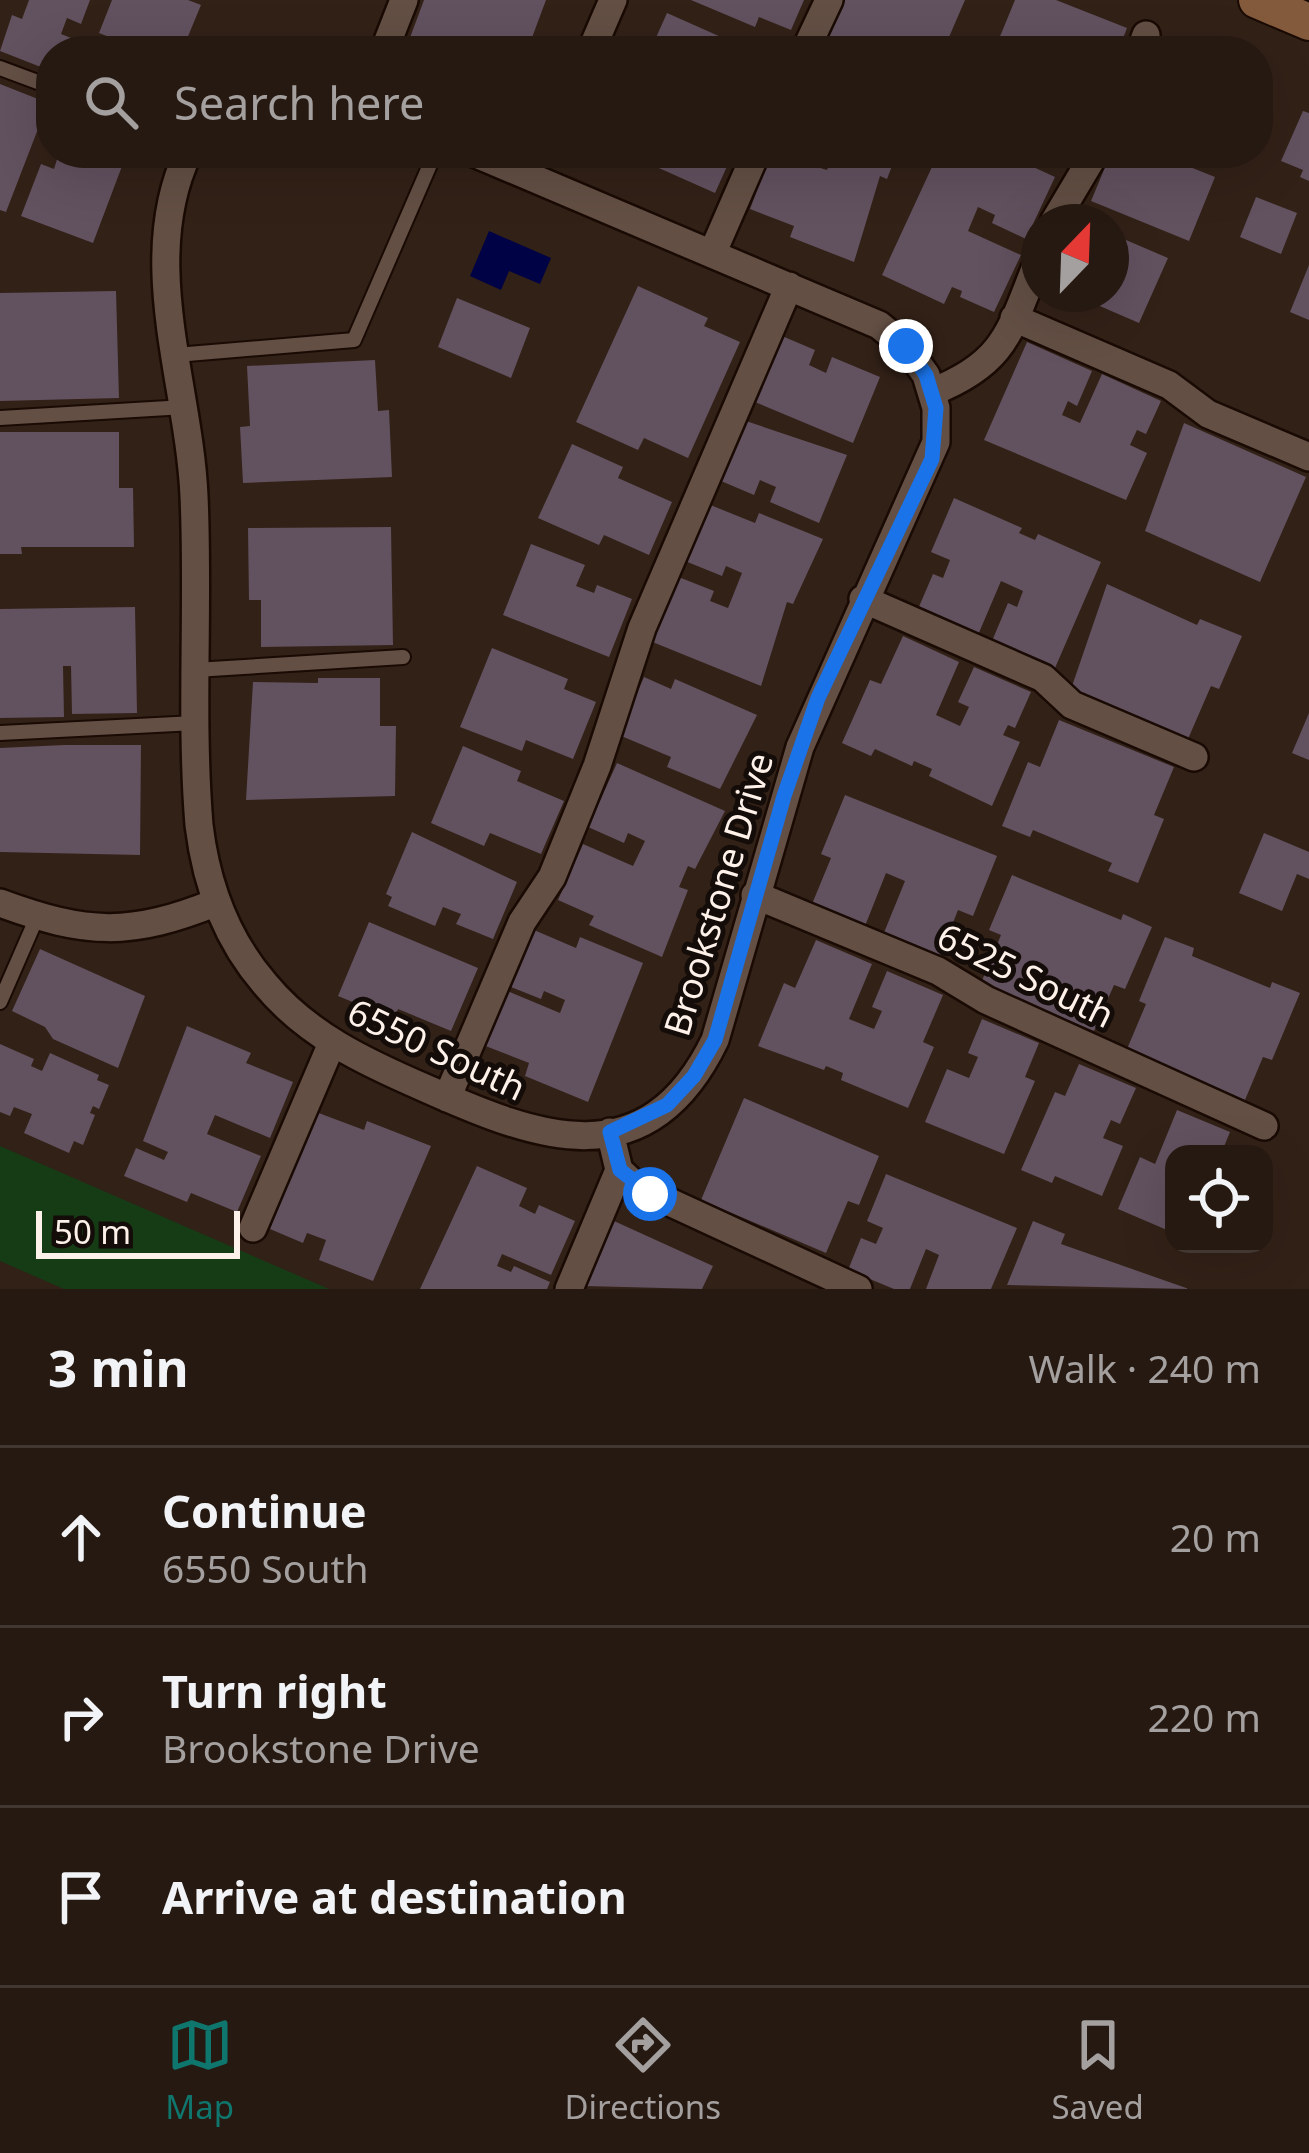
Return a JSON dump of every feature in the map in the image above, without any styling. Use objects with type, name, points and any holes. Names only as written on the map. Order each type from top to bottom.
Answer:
[{"type":"street","points":[[390,36],[404,0]]},
{"type":"street","points":[[597,36],[613,0]]},
{"type":"street","points":[[812,36],[829,0]]},
{"type":"street","points":[[1258,0],[1309,22]]},
{"type":"street","points":[[0,903],[76,927],[126,930],[217,902],[199,825],[194,493],[165,261],[172,206],[183,168]]},
{"type":"street","points":[[509,168],[894,335],[916,360],[932,392],[988,363],[1021,301]]},
{"type":"street","points":[[537,180],[542,168]]},
{"type":"street","points":[[712,254],[749,168]]},
{"type":"street","points":[[1065,204],[1086,168]]},
{"type":"street","points":[[447,1098],[522,922],[552,877],[642,628],[789,286]]},
{"type":"street","points":[[1014,318],[1168,385],[1208,414],[1309,457]]},
{"type":"street","name":"Brookstone Drive","points":[[610,1132],[667,1105],[706,1059],[800,747],[863,599],[932,459],[938,425],[932,392]]},
{"type":"street","points":[[863,599],[1043,678],[1072,705],[1194,757]]},
{"type":"street","name":"6525 South","points":[[755,895],[938,971],[986,1000],[1264,1126]]},
{"type":"street","name":"6550 South","points":[[217,902],[236,944],[263,982],[332,1042],[530,1132],[571,1138],[610,1132]]},
{"type":"street","points":[[253,1228],[332,1042]]},
{"type":"street","points":[[610,1132],[620,1170],[650,1194],[858,1289]]},
{"type":"street","points":[[569,1289],[620,1170]]},
{"type":"lane","points":[[0,68],[36,81]]},
{"type":"lane","points":[[176,355],[354,340],[429,168]]},
{"type":"lane","points":[[0,418],[185,407]]},
{"type":"lane","points":[[195,670],[403,657]]},
{"type":"lane","points":[[0,733],[195,723]]},
{"type":"lane","points":[[0,1002],[37,917]]},
{"type":"green space","points":[[0,1146],[329,1289],[64,1289],[0,1261]]},
{"type":"shaded area","points":[[489,231],[551,258],[540,284],[509,271],[501,290],[470,276]]},
{"type":"building","points":[[29,0],[90,0],[81,24],[67,18],[61,34],[66,36],[36,36],[36,65],[0,51],[12,15],[22,19]]},
{"type":"building","points":[[112,0],[188,0],[201,5],[188,36],[99,33]]},
{"type":"building","points":[[424,0],[546,0],[533,36],[411,36]]},
{"type":"building","points":[[691,0],[804,0],[791,30],[759,17],[755,27]]},
{"type":"building","points":[[845,0],[965,0],[949,36],[829,36]]},
{"type":"building","points":[[1015,0],[1056,0],[1127,28],[1124,36],[1000,36]]},
{"type":"building","points":[[667,13],[719,36],[657,36]]},
{"type":"building","points":[[0,84],[36,98],[36,134],[6,212],[0,210]]},
{"type":"building","points":[[1303,111],[1309,113],[1309,181],[1300,177],[1303,170],[1281,161]]},
{"type":"building","points":[[39,168],[121,168],[93,243],[21,216]]},
{"type":"building","points":[[659,168],[726,168],[715,193]]},
{"type":"building","points":[[765,168],[891,168],[887,179],[880,176],[854,262],[790,237],[794,226],[750,209]]},
{"type":"building","points":[[931,168],[1036,168],[1055,177],[1042,204],[1021,204],[1021,237],[992,223],[995,215],[978,207],[968,231],[1021,255],[994,312],[960,297],[962,291],[952,287],[944,304],[882,275]]},
{"type":"building","points":[[1105,168],[1192,168],[1215,177],[1189,241],[1129,217],[1129,204],[1091,201]]},
{"type":"building","points":[[1256,197],[1297,213],[1281,254],[1240,237]]},
{"type":"building","points":[[1129,241],[1168,258],[1139,323],[1114,312],[1129,312]]},
{"type":"building","points":[[1309,265],[1309,320],[1290,312]]},
{"type":"building","points":[[638,286],[708,318],[704,326],[740,342],[688,458],[644,438],[638,450],[576,422]]},
{"type":"building","points":[[116,291],[119,398],[0,401],[0,293]]},
{"type":"building","points":[[457,298],[530,328],[511,378],[438,347]]},
{"type":"building","points":[[782,336],[815,350],[809,365],[826,373],[832,357],[880,377],[853,443],[755,402]]},
{"type":"building","points":[[1027,342],[1092,371],[1077,406],[1068,401],[1062,415],[1080,423],[1102,374],[1161,401],[1146,434],[1137,430],[1130,445],[1147,453],[1126,500],[984,440]]},
{"type":"building","points":[[375,360],[378,411],[389,410],[392,477],[243,483],[240,427],[250,426],[247,366]]},
{"type":"building","points":[[746,421],[847,455],[819,523],[770,502],[776,487],[760,480],[754,495],[721,481]]},
{"type":"building","points":[[1184,423],[1306,477],[1260,582],[1145,531]]},
{"type":"building","points":[[0,432],[119,432],[119,488],[133,488],[134,547],[21,547],[22,554],[0,554]]},
{"type":"building","points":[[572,444],[623,467],[618,478],[672,502],[649,555],[604,535],[599,545],[538,518]]},
{"type":"building","points":[[954,498],[1022,528],[1019,533],[1035,540],[1038,534],[1101,562],[1055,668],[992,641],[1008,603],[1017,607],[1023,591],[1001,581],[978,635],[918,609],[933,574],[943,578],[950,560],[931,552]]},
{"type":"building","points":[[708,504],[755,523],[759,513],[823,539],[793,604],[787,602],[761,686],[650,641],[676,576],[714,591],[710,601],[728,608],[742,573],[726,566],[722,576],[685,561]]},
{"type":"building","points":[[391,527],[393,645],[261,647],[261,600],[249,600],[248,528]]},
{"type":"building","points":[[531,544],[585,565],[576,586],[594,593],[597,585],[632,599],[609,657],[503,615]]},
{"type":"building","points":[[1107,584],[1197,625],[1200,619],[1242,636],[1219,689],[1211,686],[1188,739],[1071,689]]},
{"type":"building","points":[[135,607],[137,713],[72,714],[71,666],[63,666],[64,717],[0,718],[0,609]]},
{"type":"building","points":[[903,636],[959,662],[936,715],[960,726],[969,707],[958,702],[974,667],[1031,692],[1015,728],[1008,725],[1003,735],[1020,742],[992,806],[929,776],[932,769],[914,761],[912,766],[875,749],[871,756],[842,743],[870,680],[881,684]]},
{"type":"building","points":[[492,648],[568,679],[564,689],[596,702],[573,759],[526,740],[522,751],[460,727]]},
{"type":"building","points":[[644,677],[671,689],[675,679],[757,715],[720,789],[667,767],[671,757],[619,735]]},
{"type":"building","points":[[318,678],[380,678],[380,726],[396,726],[395,796],[246,800],[253,682],[318,683]]},
{"type":"building","points":[[1309,713],[1309,760],[1292,753]]},
{"type":"building","points":[[1059,720],[1174,767],[1154,815],[1164,819],[1138,883],[1108,871],[1112,863],[1033,830],[1030,837],[1002,826],[1028,762],[1040,767]]},
{"type":"building","points":[[141,745],[140,855],[0,852],[0,748]]},
{"type":"building","points":[[463,746],[521,771],[517,781],[564,801],[541,854],[490,833],[484,846],[431,823]]},
{"type":"building","points":[[617,763],[725,811],[695,869],[688,866],[679,887],[688,890],[662,957],[589,925],[594,916],[558,900],[583,844],[633,866],[645,841],[628,833],[624,843],[588,827]]},
{"type":"building","points":[[845,795],[997,856],[973,916],[958,910],[939,958],[883,935],[905,881],[886,873],[865,926],[812,904],[831,858],[821,854]]},
{"type":"building","points":[[412,832],[517,882],[493,939],[456,924],[461,914],[443,907],[435,926],[388,906],[392,897],[386,894]]},
{"type":"building","points":[[1264,833],[1309,852],[1309,879],[1297,874],[1282,911],[1239,893]]},
{"type":"building","points":[[1012,875],[1121,920],[1123,914],[1152,927],[1125,989],[1114,985],[1094,1031],[981,983],[1001,935],[989,930]]},
{"type":"building","points":[[369,922],[478,968],[451,1031],[398,1009],[394,1019],[338,996]]},
{"type":"building","points":[[534,930],[576,948],[580,937],[643,963],[588,1102],[525,1076],[529,1063],[483,1045],[505,990],[560,1013],[565,1000],[544,991],[541,999],[511,987]]},
{"type":"building","points":[[1165,937],[1194,948],[1192,956],[1270,988],[1272,982],[1300,993],[1272,1060],[1263,1057],[1245,1100],[1127,1049],[1146,1004],[1139,1001]]},
{"type":"building","points":[[816,940],[872,964],[849,1019],[874,1029],[882,1011],[872,1007],[887,971],[943,995],[923,1042],[934,1047],[908,1108],[841,1080],[843,1073],[758,1046],[784,983],[795,988]]},
{"type":"building","points":[[40,949],[145,996],[118,1068],[53,1039],[45,1027],[12,1011]]},
{"type":"building","points":[[982,1019],[1039,1043],[1025,1077],[1035,1081],[1004,1154],[925,1122],[947,1069],[969,1078],[978,1057],[968,1053]]},
{"type":"building","points":[[187,1026],[251,1053],[246,1063],[293,1082],[270,1138],[215,1115],[207,1134],[261,1156],[237,1212],[191,1193],[187,1202],[124,1176],[136,1148],[164,1160],[168,1152],[143,1141]]},
{"type":"building","points":[[0,1044],[34,1059],[31,1066],[42,1071],[50,1053],[99,1075],[97,1080],[109,1085],[99,1109],[93,1106],[90,1113],[95,1115],[83,1145],[74,1141],[69,1153],[24,1133],[32,1114],[14,1107],[10,1116],[0,1112]]},
{"type":"building","points":[[1079,1064],[1136,1088],[1120,1124],[1111,1120],[1103,1138],[1123,1146],[1102,1196],[1055,1176],[1052,1183],[1021,1170],[1055,1092],[1065,1096]]},
{"type":"building","points":[[744,1098],[879,1156],[859,1205],[848,1201],[826,1253],[701,1200]]},
{"type":"building","points":[[1177,1110],[1230,1132],[1225,1145],[1165,1145],[1165,1229],[1118,1209],[1140,1157],[1155,1164]]},
{"type":"building","points":[[316,1112],[364,1130],[367,1121],[431,1146],[373,1281],[319,1260],[326,1240],[307,1233],[303,1243],[270,1229]]},
{"type":"building","points":[[477,1166],[527,1188],[519,1206],[535,1214],[539,1205],[575,1221],[551,1275],[502,1254],[497,1266],[511,1272],[514,1266],[550,1282],[547,1289],[420,1289]]},
{"type":"building","points":[[886,1174],[1017,1228],[991,1289],[926,1289],[939,1255],[926,1249],[910,1289],[894,1289],[848,1270],[861,1238],[876,1244],[883,1228],[867,1221]]},
{"type":"building","points":[[614,1221],[713,1266],[702,1289],[585,1286]]},
{"type":"building","points":[[1033,1221],[1065,1234],[1061,1244],[1189,1289],[1007,1285]]},
{"type":"route","points":[[650,1194],[620,1170],[610,1132],[667,1105],[706,1059],[818,698],[932,459],[936,408],[926,375],[906,346]]}]
